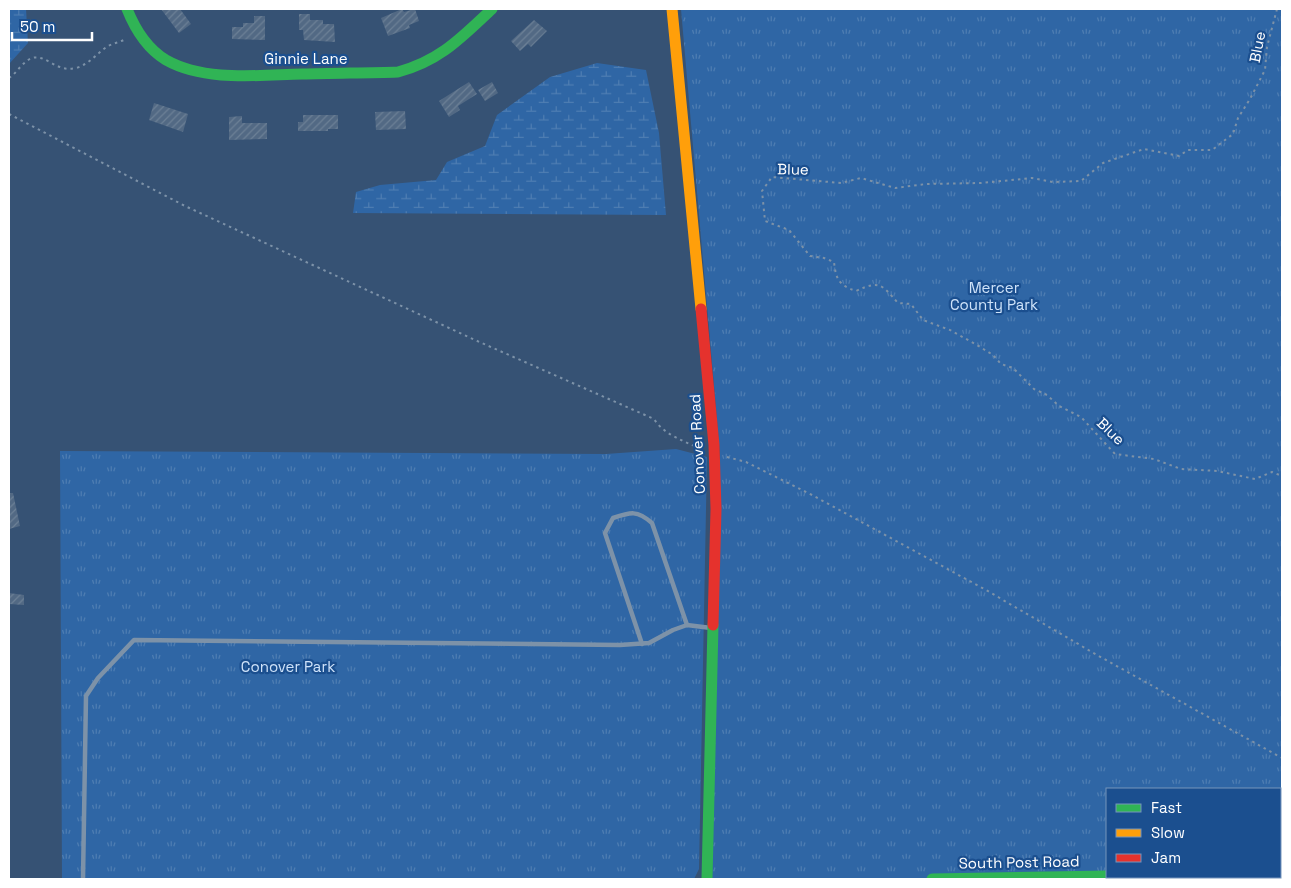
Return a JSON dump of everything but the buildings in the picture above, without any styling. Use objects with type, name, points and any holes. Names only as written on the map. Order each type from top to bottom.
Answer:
[{"type":"street","name":"Ginnie Lane","points":[[127,9],[131,21],[140,36],[154,52],[168,61],[204,73],[263,74],[398,72],[413,70],[440,57],[492,9]]},
{"type":"street","name":"Conover Road","points":[[672,9],[711,402],[714,455],[716,509],[707,879]]},
{"type":"street","name":"South Post Road","points":[[932,879],[1106,876]]},
{"type":"lane","points":[[642,644],[605,532],[613,518],[628,513],[642,514],[652,523],[687,625]]},
{"type":"lane","points":[[83,879],[86,696],[98,678],[134,640],[642,644],[649,643],[687,625],[713,628]]},
{"type":"path","name":"Blue","points":[[1277,9],[1267,47],[1265,70],[1238,118],[1233,134],[1212,150],[1188,150],[1179,156],[1144,149],[1103,163],[1081,181],[1053,182],[1032,178],[981,183],[926,184],[895,188],[861,178],[841,183],[772,177],[762,191],[765,220],[789,230],[810,256],[834,262],[836,278],[846,287],[856,291],[871,284],[883,286],[898,303],[911,304],[923,320],[950,330],[977,345],[993,355],[1001,364],[1012,368],[1034,389],[1047,395],[1059,406],[1081,416],[1115,454],[1154,458],[1181,469],[1217,471],[1255,479],[1272,472],[1282,476]]},
{"type":"path","points":[[9,78],[21,66],[33,58],[42,58],[62,69],[76,68],[87,64],[111,45],[126,39]]},
{"type":"path","points":[[9,114],[185,206],[475,340],[654,419],[666,433],[714,455],[746,462],[812,495],[986,590],[1097,655],[1282,758]]},
{"type":"green space","points":[[9,9],[26,9],[28,43],[9,64]]},
{"type":"green space","name":"Mercer County Park","points":[[681,9],[1282,9],[1282,879],[712,879],[720,454]]},
{"type":"green space","points":[[597,63],[646,70],[659,133],[666,215],[353,213],[356,192],[380,185],[436,180],[447,162],[485,146],[497,115],[550,77]]},
{"type":"green space","name":"Conover Park","points":[[676,449],[707,457],[699,869],[694,879],[62,879],[60,451],[606,454]]},
{"type":"traffic: fast","points":[[127,9],[142,38],[166,60],[198,72],[232,76],[398,72],[426,61],[450,47],[492,9]]},
{"type":"traffic: fast","points":[[707,879],[713,625]]},
{"type":"traffic: fast","points":[[932,879],[1106,876]]},
{"type":"traffic: slow","points":[[672,9],[701,309]]},
{"type":"traffic: jam","points":[[701,309],[714,445],[716,509],[713,625]]}]
